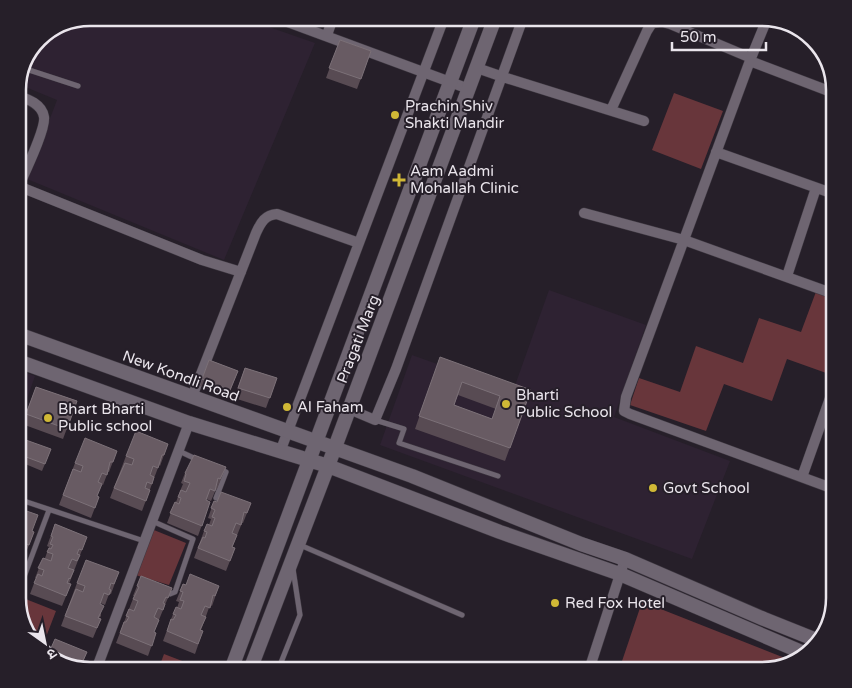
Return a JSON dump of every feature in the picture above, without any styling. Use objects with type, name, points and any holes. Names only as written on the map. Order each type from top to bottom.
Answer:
[{"type":"street","points":[[301,26],[469,89]]},
{"type":"street","points":[[327,35],[330,26]]},
{"type":"street","points":[[280,452],[441,26]]},
{"type":"street","name":"Pragati Marg","points":[[234,662],[471,26]]},
{"type":"street","name":"Pragati Marg","points":[[253,662],[492,26]]},
{"type":"street","points":[[349,409],[375,420],[396,369],[520,26]]},
{"type":"street","points":[[611,110],[650,26]]},
{"type":"street","points":[[675,26],[826,90]]},
{"type":"street","points":[[765,26],[716,152],[626,397],[624,410],[630,414],[826,486]]},
{"type":"street","points":[[477,68],[644,121]]},
{"type":"street","points":[[26,99],[40,108],[44,117],[43,129],[26,168]]},
{"type":"street","points":[[716,152],[826,191]]},
{"type":"street","points":[[787,276],[816,188]]},
{"type":"street","points":[[26,190],[202,260],[241,272]]},
{"type":"street","points":[[584,213],[684,240],[826,291]]},
{"type":"street","points":[[192,397],[261,224],[270,215],[288,216],[360,243]]},
{"type":"street","name":"New Kondli Road","points":[[26,337],[412,476],[581,544],[625,559],[811,638]]},
{"type":"street","points":[[26,364],[189,423],[328,466],[500,532],[620,574],[798,651]]},
{"type":"street","points":[[802,477],[826,410]]},
{"type":"street","points":[[99,662],[133,583],[144,541],[189,423]]},
{"type":"street","points":[[592,662],[625,559]]},
{"type":"lane","points":[[29,70],[78,86]]},
{"type":"lane","points":[[375,420],[404,428],[399,442],[498,476]]},
{"type":"lane","points":[[178,451],[202,461]]},
{"type":"lane","points":[[210,465],[226,472],[216,498],[233,503]]},
{"type":"lane","points":[[26,502],[144,541]]},
{"type":"lane","points":[[26,572],[49,510]]},
{"type":"lane","points":[[152,521],[193,540],[175,592],[170,594],[162,591]]},
{"type":"lane","points":[[298,543],[462,615]]},
{"type":"lane","points":[[281,662],[300,615],[292,559]]},
{"type":"shaded area","points":[[266,26],[315,43],[224,260],[27,179],[57,100],[26,87],[28,73],[39,51],[48,42],[69,30],[82,27]]},
{"type":"shaded area","points":[[674,93],[723,111],[701,169],[652,150]]},
{"type":"shaded area","points":[[817,289],[826,292],[826,373],[787,359],[772,401],[724,384],[706,431],[630,405],[639,378],[680,392],[696,346],[743,363],[759,318],[801,332]]},
{"type":"shaded area","name":"Bharti Public School","points":[[549,290],[646,325],[614,417],[730,461],[692,559],[380,445],[412,355],[513,391]]},
{"type":"shaded area","points":[[26,373],[35,376],[26,402]]},
{"type":"shaded area","points":[[149,528],[186,543],[169,585],[132,574]]},
{"type":"shaded area","points":[[26,599],[56,611],[44,642],[39,637],[28,615]]},
{"type":"shaded area","points":[[642,602],[784,658],[775,661],[762,662],[622,662]]},
{"type":"shaded area","points":[[164,654],[185,662],[161,662]]},
{"type":"building","points":[[340,40],[371,51],[361,79],[329,68]]},
{"type":"building","points":[[440,357],[531,390],[510,448],[419,416]],"holes":[[[462,382],[500,396],[492,419],[454,405]]]},
{"type":"building","points":[[209,360],[238,371],[230,390],[202,379]]},
{"type":"building","points":[[245,368],[277,378],[270,398],[238,388]]},
{"type":"building","name":"Bhart Bharti Public school","points":[[36,387],[77,401],[67,429],[26,414]]},
{"type":"building","points":[[136,431],[168,444],[158,468],[153,466],[150,475],[154,477],[152,484],[147,482],[145,488],[150,490],[146,501],[114,488],[125,463],[132,465],[134,459],[126,456]]},
{"type":"building","points":[[85,438],[117,451],[113,462],[110,462],[107,475],[102,473],[98,482],[102,484],[95,508],[63,495],[73,469],[81,472],[83,466],[75,463]]},
{"type":"building","points":[[26,440],[51,449],[45,464],[26,457]]},
{"type":"building","points":[[194,455],[226,467],[220,479],[218,478],[215,491],[210,489],[206,500],[210,502],[202,526],[170,513],[175,502],[179,504],[181,498],[178,497],[181,490],[186,492],[190,483],[184,481],[185,473]]},
{"type":"building","points":[[221,492],[251,503],[247,513],[244,512],[241,525],[236,523],[232,533],[237,535],[232,547],[235,548],[230,561],[198,548],[203,537],[205,538],[207,532],[204,531],[207,524],[212,526],[215,518],[212,517],[215,510],[211,508],[214,501],[217,502]]},
{"type":"building","points":[[26,511],[38,515],[29,545],[26,544]]},
{"type":"building","points":[[55,524],[87,537],[82,550],[79,549],[77,554],[80,555],[77,561],[72,559],[68,568],[74,570],[67,583],[71,584],[66,596],[34,583],[38,574],[42,576],[44,570],[38,568],[43,558],[51,561],[53,554],[47,552],[53,545],[50,544]]},
{"type":"building","points":[[86,560],[119,572],[114,584],[111,583],[109,595],[104,593],[100,604],[104,606],[98,618],[101,619],[97,628],[65,616],[76,589],[83,592],[85,586],[77,583]]},
{"type":"building","points":[[190,574],[219,586],[215,596],[213,595],[210,608],[205,606],[201,615],[206,617],[200,630],[203,631],[198,644],[167,631],[171,619],[173,620],[176,615],[173,614],[176,607],[181,609],[184,601],[180,600],[183,592],[180,591],[183,584],[186,585]]},
{"type":"building","points":[[141,576],[172,588],[168,598],[166,597],[163,603],[165,604],[163,610],[158,608],[154,617],[159,620],[154,632],[156,633],[152,646],[120,633],[124,622],[129,617],[126,616],[129,609],[134,611],[138,601],[133,599],[139,587],[137,586]]},
{"type":"building","points":[[55,639],[87,652],[83,661],[77,661],[65,657],[51,648]]},
{"type":"place","name":"Prachin Shiv Shakti Mandir","points":[[395,115]]},
{"type":"place","name":"Aam Aadmi Mohallah Clinic","points":[[399,180]]},
{"type":"place","name":"Bharti Public School","points":[[506,404]]},
{"type":"place","name":"Al Faham","points":[[287,407]]},
{"type":"place","name":"Bhart Bharti Public school","points":[[48,418]]},
{"type":"place","name":"Govt School","points":[[653,488]]},
{"type":"place","name":"Red Fox Hotel","points":[[555,603]]}]
